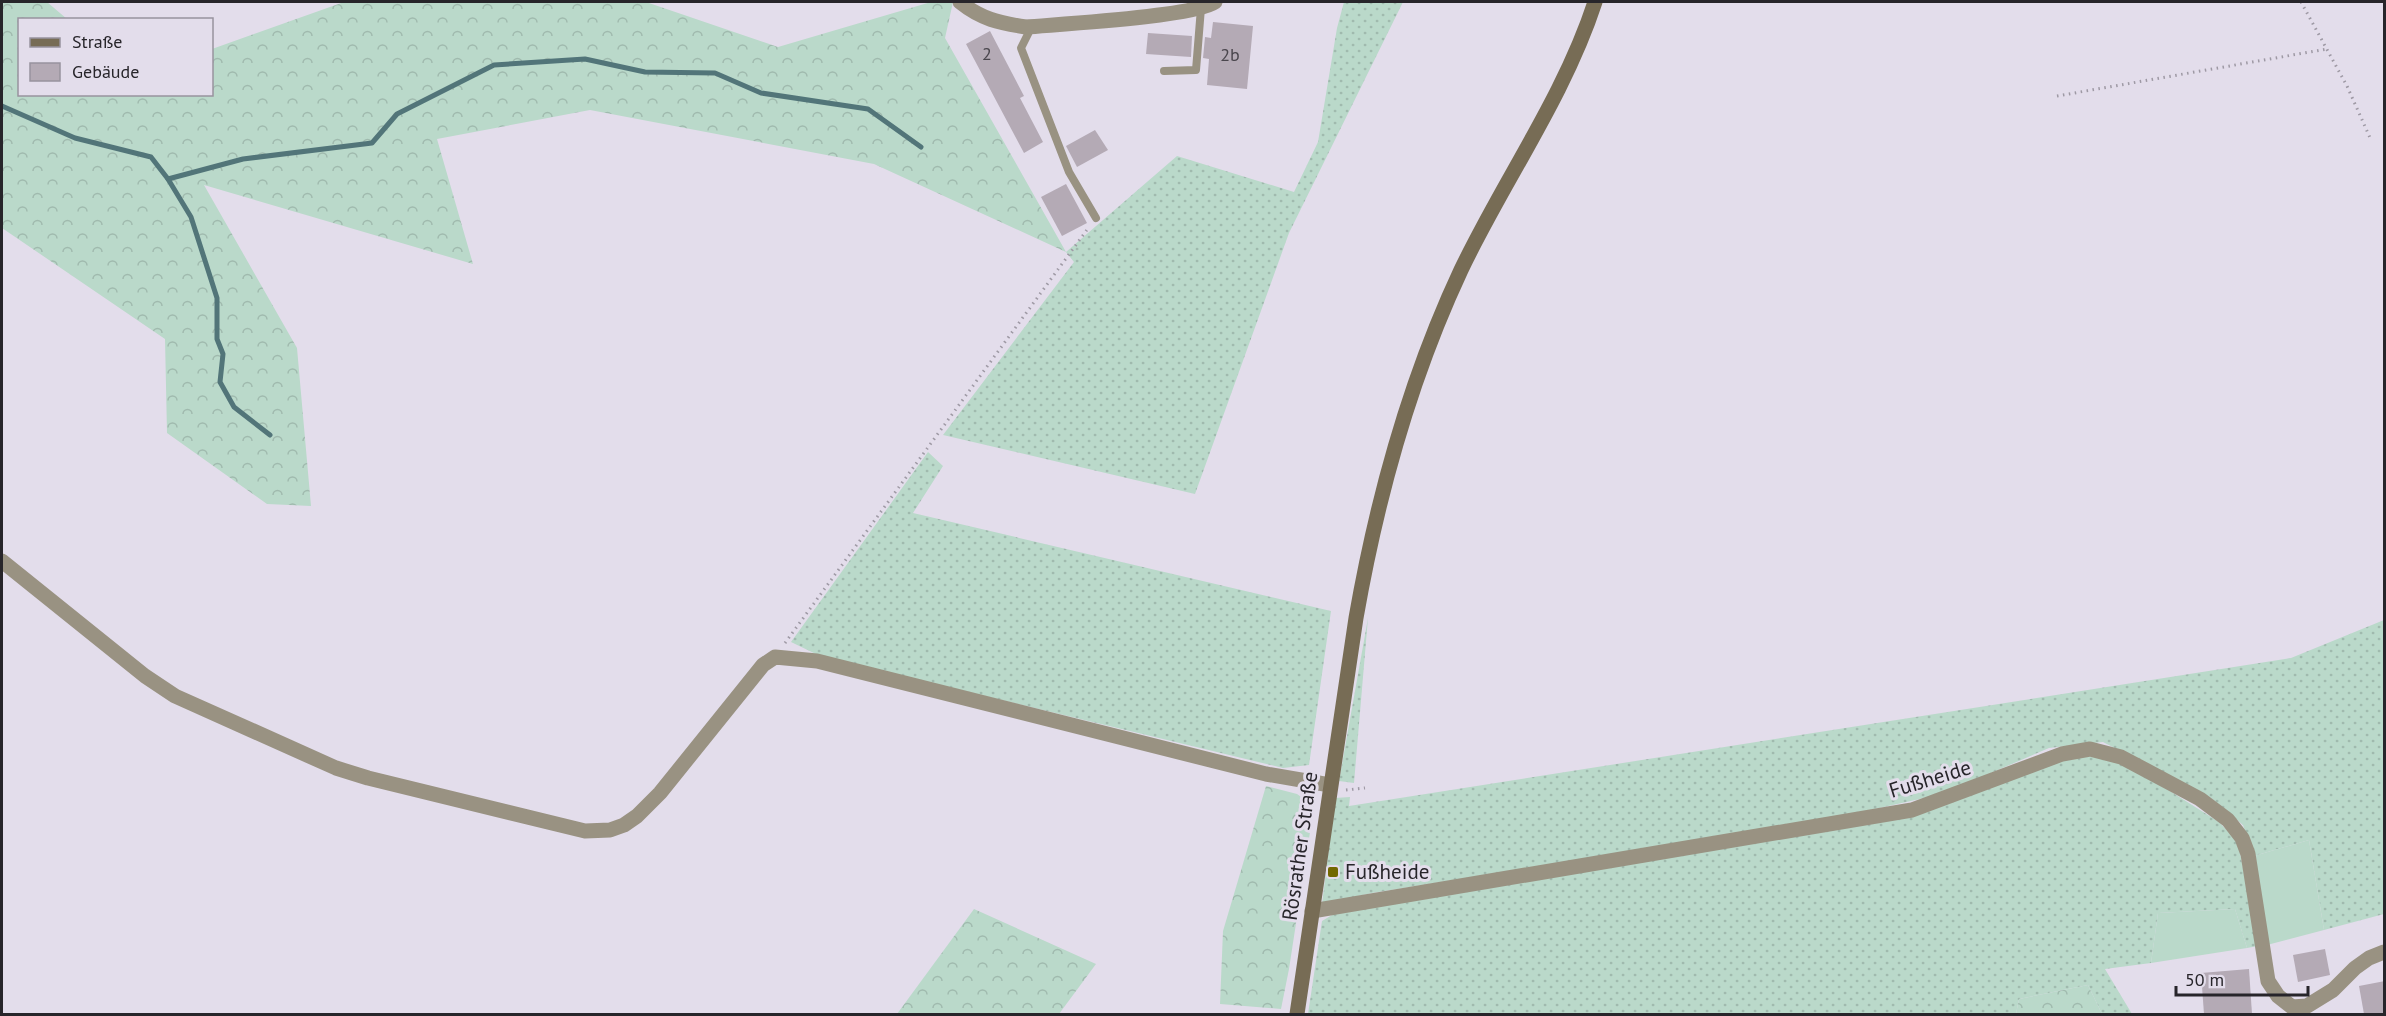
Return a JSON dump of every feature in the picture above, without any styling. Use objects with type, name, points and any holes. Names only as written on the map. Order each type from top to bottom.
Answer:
[{"type":"street","points":[[960,2],[976,15],[1004,24],[1032,26],[1208,5]]},
{"type":"street","name":"Rösrather Straße","points":[[1297,1014],[1345,684],[1366,559],[1388,467],[1409,399],[1433,334],[1462,269],[1571,64],[1595,2]]},
{"type":"street","points":[[2,561],[145,676],[175,696],[202,709],[336,768],[368,778],[585,831],[610,830],[638,816],[660,793],[763,665],[775,657],[817,661],[1266,774],[1330,785]]},
{"type":"street","name":"Fußheide","points":[[1312,911],[1912,810],[2062,754],[2090,749],[2121,757],[2200,799],[2228,820],[2242,838],[2248,854],[2268,981],[2278,996],[2292,1006],[2307,1006],[2333,990],[2355,968],[2369,958],[2385,952]]},
{"type":"lane","points":[[1164,71],[1196,70],[1208,5]]},
{"type":"lane","points":[[1032,26],[1021,48],[1069,172],[1096,218]]},
{"type":"path","points":[[2301,2],[2347,86],[2371,140]]},
{"type":"path","points":[[2057,96],[2327,49]]},
{"type":"path","points":[[775,657],[837,569],[1096,218]]},
{"type":"green space","points":[[2,2],[47,2],[66,18],[18,18],[18,96],[213,96],[213,49],[344,2],[646,2],[778,47],[931,2],[953,2],[945,38],[1066,252],[874,164],[590,110],[437,139],[473,264],[204,185],[297,348],[311,506],[267,504],[167,433],[165,339],[2,228]]},
{"type":"green space","points":[[1344,2],[1403,2],[1289,233],[1195,494],[943,435],[1074,262],[1066,252],[1177,156],[1294,192],[1318,142],[1337,28]]},
{"type":"green space","points":[[928,452],[943,466],[913,513],[1331,611],[1309,765],[1283,768],[820,656],[791,642]]},
{"type":"green space","points":[[1368,618],[1354,783],[1339,781]]},
{"type":"green space","points":[[2384,620],[2384,914],[2324,930],[2309,840],[2254,856],[2243,825],[2211,798],[2103,742],[2049,748],[1942,794],[1817,822],[1372,893],[1322,904],[1335,798],[1350,797],[1349,806],[2291,658]]},
{"type":"green space","points":[[2078,754],[2124,762],[2219,822],[2238,842],[2258,946],[2247,948],[2235,909],[2158,913],[2151,963],[2105,969],[2132,1014],[2102,1014],[2088,985],[2019,999],[2016,1014],[1308,1014],[1322,921],[1337,912],[1914,814]]},
{"type":"green space","points":[[1266,786],[1297,794],[1314,806],[1281,1009],[1220,1004],[1223,931]]},
{"type":"green space","points":[[2309,840],[2324,930],[2267,945],[2254,856]]},
{"type":"green space","points":[[974,909],[1096,964],[1059,1014],[897,1014]]},
{"type":"green space","points":[[2235,909],[2247,948],[2151,963],[2158,913]]},
{"type":"green space","points":[[2088,985],[2102,1014],[2016,1014],[2019,999]]},
{"type":"building","points":[[1213,22],[1253,26],[1247,89],[1207,85],[1209,59],[1203,58],[1205,37],[1211,38]]},
{"type":"building","points":[[990,31],[1024,96],[1020,98],[1043,142],[1024,153],[966,44]]},
{"type":"building","points":[[1148,33],[1192,36],[1191,57],[1146,54]]},
{"type":"building","points":[[1095,130],[1108,150],[1077,167],[1066,146]]},
{"type":"building","points":[[1066,184],[1087,223],[1062,236],[1041,197]]},
{"type":"building","points":[[2325,949],[2330,975],[2298,982],[2293,955]]},
{"type":"building","points":[[2249,969],[2252,1014],[2204,1014],[2201,973]]},
{"type":"building","points":[[2385,981],[2385,1014],[2364,1014],[2359,986]]},
{"type":"waterway","points":[[2,106],[75,138],[151,157],[168,179],[243,159],[372,143],[397,114],[494,65],[585,59],[645,72],[715,73],[761,93],[868,109],[921,147]]},
{"type":"waterway","points":[[168,179],[191,217],[217,298],[217,339],[223,354],[220,382],[234,407],[270,435]]},
{"type":"place","name":"Fußheide","points":[[1333,872]]}]
